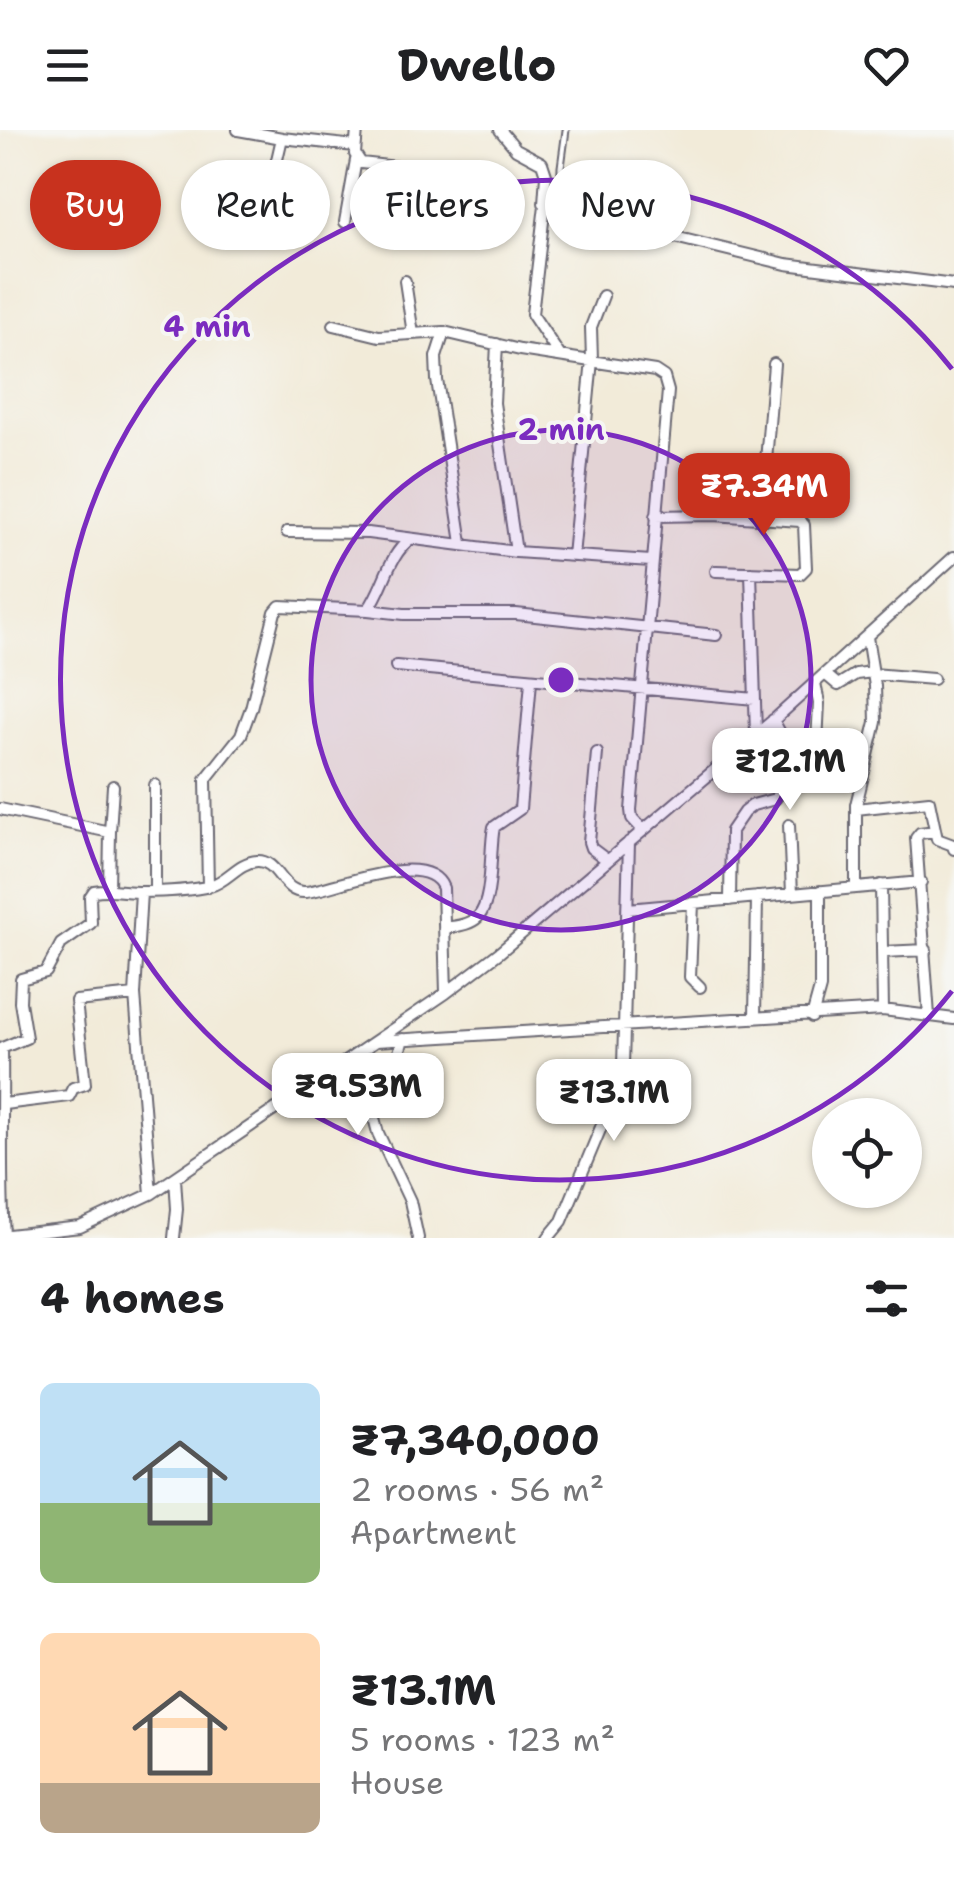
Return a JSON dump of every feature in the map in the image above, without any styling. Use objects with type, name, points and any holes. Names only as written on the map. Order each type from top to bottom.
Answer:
[{"type":"street","points":[[238,130],[355,146]]},
{"type":"street","points":[[356,160],[357,130]]},
{"type":"street","points":[[500,130],[516,150],[542,162],[545,172]]},
{"type":"street","points":[[277,160],[282,138]]},
{"type":"street","points":[[344,222],[350,191]]},
{"type":"street","points":[[545,205],[532,306],[538,326],[560,356]]},
{"type":"street","points":[[691,241],[786,264],[954,285]]},
{"type":"street","points":[[405,281],[413,334]]},
{"type":"street","points":[[573,556],[592,360],[591,327],[602,296]]},
{"type":"street","points":[[334,325],[379,336],[444,332],[655,371],[664,377],[667,383],[631,814],[643,830]]},
{"type":"street","points":[[444,332],[436,357],[437,380],[462,543]]},
{"type":"street","points":[[496,344],[493,394],[516,552]]},
{"type":"street","points":[[716,571],[798,575],[804,570],[806,538],[792,489],[766,461],[774,364]]},
{"type":"street","points":[[656,516],[714,515],[800,521]]},
{"type":"street","points":[[287,532],[368,533],[516,552],[651,561]]},
{"type":"street","points":[[368,610],[380,593],[394,554],[410,540]]},
{"type":"street","points":[[446,993],[443,888],[430,874],[366,875],[336,887],[302,892],[287,886],[267,863],[256,861],[208,887],[92,894],[91,923],[61,944],[48,970],[21,979],[26,1038],[2,1044],[2,1236],[80,1227],[151,1194],[446,993],[500,952],[773,720],[954,556]]},
{"type":"street","points":[[752,572],[756,734]]},
{"type":"street","points":[[208,887],[206,778],[241,735],[274,612],[285,606],[404,614],[516,614],[716,634]]},
{"type":"street","points":[[856,888],[856,809],[876,722],[866,637]]},
{"type":"street","points":[[396,666],[755,699]]},
{"type":"street","points":[[826,674],[838,685],[856,674],[933,679]]},
{"type":"street","points":[[446,928],[470,922],[481,912],[494,827],[520,809],[530,680]]},
{"type":"street","points":[[816,683],[817,744],[865,762]]},
{"type":"street","points":[[730,900],[731,831],[744,812],[774,799],[782,788],[784,740],[773,720]]},
{"type":"street","points":[[597,753],[589,842],[590,848],[607,860]]},
{"type":"street","points":[[154,891],[155,785]]},
{"type":"street","points":[[110,890],[113,786]]},
{"type":"street","points":[[856,809],[929,801],[938,841],[954,849]]},
{"type":"street","points":[[0,809],[110,832]]},
{"type":"street","points":[[789,825],[792,894]]},
{"type":"street","points":[[929,1016],[916,838],[920,833],[935,831]]},
{"type":"street","points":[[548,1238],[562,1221],[619,1084],[626,1025],[629,842]]},
{"type":"street","points":[[628,909],[920,882]]},
{"type":"street","points":[[881,885],[883,1010]]},
{"type":"street","points":[[812,1017],[820,988],[820,891]]},
{"type":"street","points":[[141,892],[135,995],[151,1194]]},
{"type":"street","points":[[755,1016],[757,897]]},
{"type":"street","points":[[693,903],[690,976],[700,987]]},
{"type":"street","points":[[884,952],[926,950]]},
{"type":"street","points":[[4,1104],[69,1096],[74,1088],[87,1082],[76,1001],[135,995]]},
{"type":"street","points":[[376,1040],[883,1010],[954,1019]]},
{"type":"street","points":[[403,1040],[395,1066],[378,1093],[373,1114],[410,1201],[418,1238]]},
{"type":"street","points":[[174,1238],[176,1178]]},
{"type":"lane","points":[[562,160],[566,130]]}]
